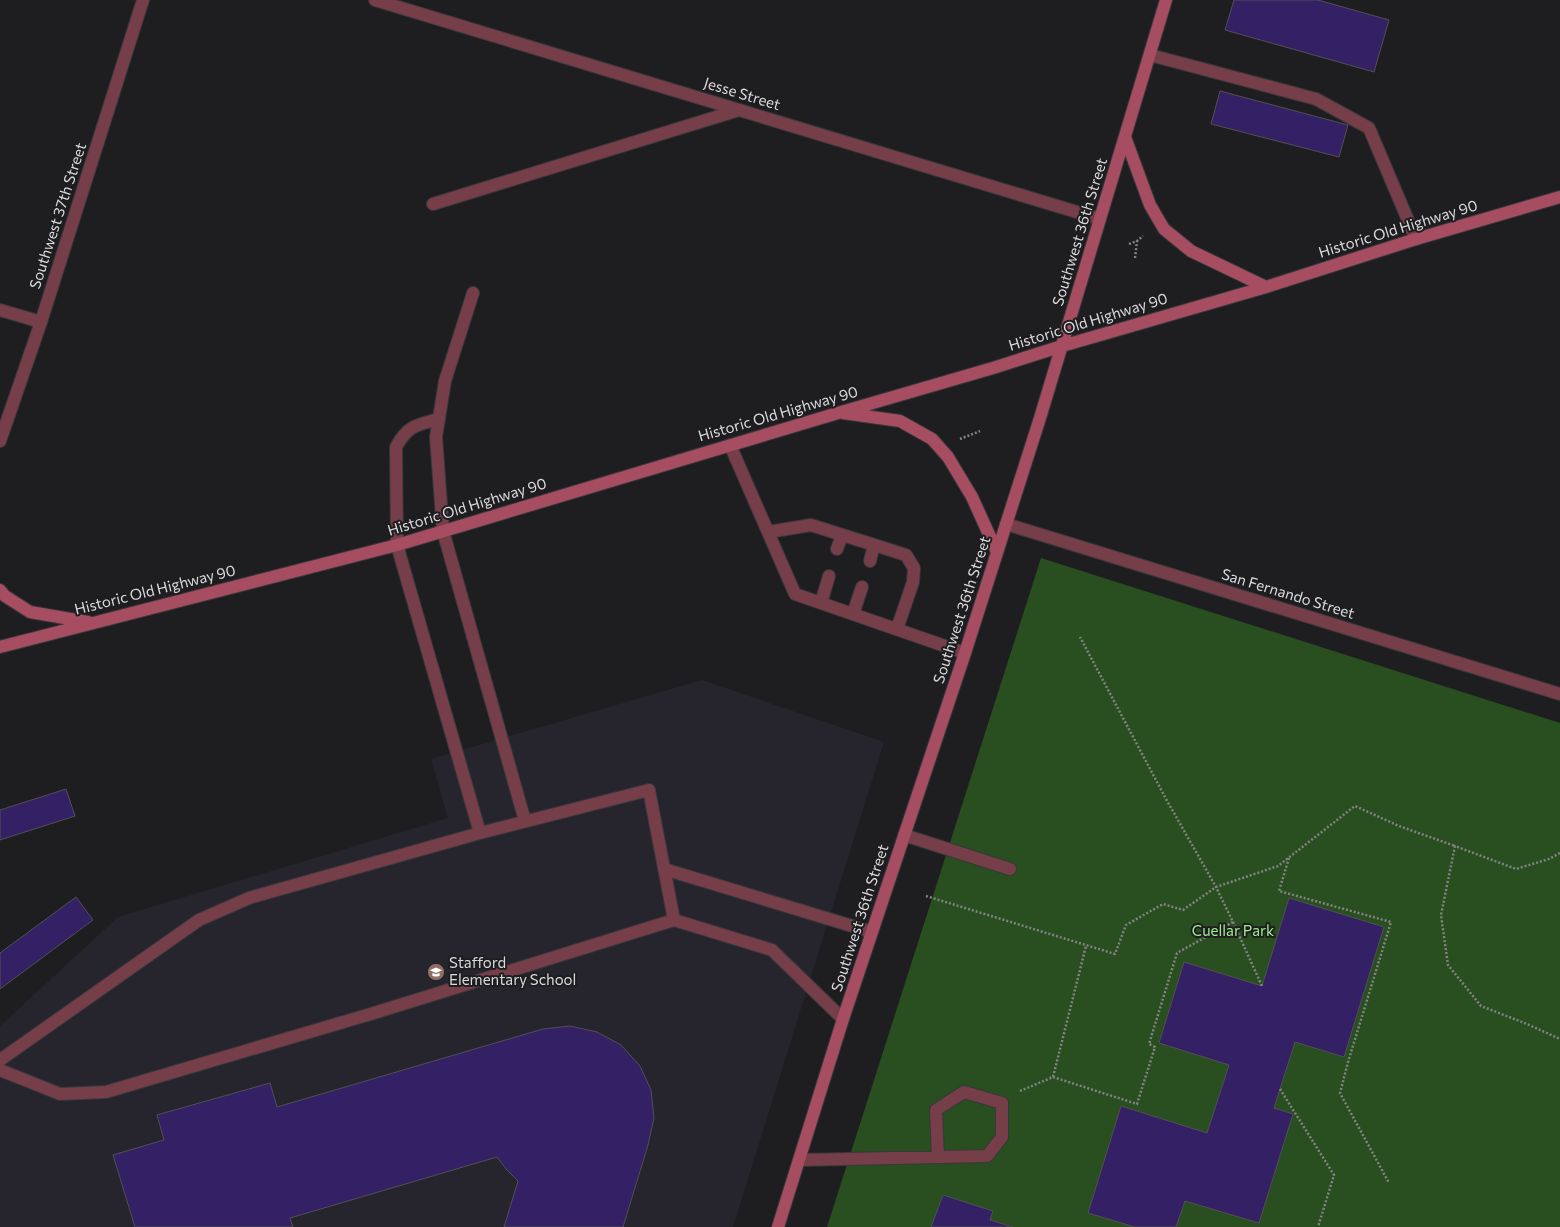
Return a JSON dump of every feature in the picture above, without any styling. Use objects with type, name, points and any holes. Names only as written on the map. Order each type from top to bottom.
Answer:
[{"type":"main road","name":"Southwest 36th Street","points":[[778,1227],[843,1019],[1006,524],[1062,346],[1166,0]]},
{"type":"main road","points":[[1125,136],[1150,205],[1164,229],[1191,251],[1266,286]]},
{"type":"main road","name":"Historic Old Highway 90","points":[[0,647],[397,545],[993,368],[1062,346],[1266,286],[1416,239],[1560,197]]},
{"type":"main road","points":[[838,413],[900,421],[932,439],[948,457],[972,497],[997,552]]},
{"type":"main road","points":[[0,590],[5,596],[30,612],[94,623]]},
{"type":"street","name":"Southwest 37th Street","points":[[0,441],[41,322],[143,0]]},
{"type":"street","name":"Jesse Street","points":[[375,0],[1100,219]]},
{"type":"street","points":[[1150,55],[1316,99],[1369,128],[1416,239]]},
{"type":"street","points":[[433,204],[739,110]]},
{"type":"street","points":[[473,293],[445,381],[436,437],[443,531],[525,821]]},
{"type":"street","points":[[0,310],[41,322]]},
{"type":"street","points":[[439,419],[416,425],[403,434],[396,446],[397,545],[480,833]]},
{"type":"street","points":[[730,445],[795,594],[965,652]]},
{"type":"street","name":"San Fernando Street","points":[[1006,524],[1560,694]]},
{"type":"street","points":[[768,532],[811,525],[906,555],[914,568],[913,582],[897,629]]},
{"type":"street","points":[[837,549],[842,535]]},
{"type":"street","points":[[870,561],[874,546]]},
{"type":"street","points":[[821,603],[829,576]]},
{"type":"street","points":[[854,614],[862,587]]},
{"type":"street","points":[[0,1060],[199,920],[248,898],[480,833],[649,790],[674,920]]},
{"type":"street","points":[[904,835],[1010,869]]},
{"type":"street","points":[[664,869],[872,932]]},
{"type":"street","points":[[0,1070],[60,1094],[106,1092],[674,920],[772,950],[843,1019]]},
{"type":"street","points":[[800,1160],[986,1156],[1002,1137],[1002,1103],[964,1092],[936,1110],[938,1157]]},
{"type":"path","points":[[1129,244],[1137,241],[1143,236]]},
{"type":"path","points":[[1135,258],[1137,241]]},
{"type":"path","points":[[957,440],[980,431]]},
{"type":"path","points":[[1080,637],[1166,799],[1216,887],[1262,986]]},
{"type":"path","points":[[926,896],[1115,954],[1126,926],[1164,904],[1183,910],[1216,887],[1278,866],[1354,806],[1399,826],[1516,869],[1549,859],[1560,853]]},
{"type":"path","points":[[1455,846],[1441,915],[1448,965],[1481,1006],[1560,1039]]},
{"type":"path","points":[[1289,857],[1279,891],[1390,922],[1340,1093],[1389,1182]]},
{"type":"path","points":[[1014,1094],[1053,1077],[1136,1104],[1155,1047],[1148,1044],[1177,953],[1233,922]]},
{"type":"path","points":[[1053,1077],[1086,946]]},
{"type":"path","points":[[1280,1090],[1334,1175],[1318,1227]]},
{"type":"shaded area","name":"Stafford Elementary School","points":[[702,680],[884,742],[733,1227],[0,1227],[0,1026],[118,917],[448,818],[431,759]]},
{"type":"green space","name":"Cuellar Park","points":[[1041,558],[1560,723],[1560,1227],[827,1227]]},
{"type":"building","points":[[1234,0],[1318,0],[1389,20],[1374,72],[1225,30]]},
{"type":"building","points":[[1220,91],[1348,125],[1339,157],[1211,124]]},
{"type":"building","points":[[66,789],[75,816],[0,840],[0,810]]},
{"type":"building","points":[[76,897],[93,920],[0,989],[0,953]]},
{"type":"building","points":[[1289,898],[1384,927],[1344,1057],[1295,1042],[1274,1108],[1293,1114],[1259,1223],[1185,1201],[1176,1227],[1135,1227],[1088,1213],[1121,1106],[1207,1133],[1229,1065],[1159,1043],[1184,962],[1262,986]]},
{"type":"building","points":[[570,1026],[597,1032],[621,1045],[640,1066],[651,1090],[654,1118],[648,1145],[623,1227],[504,1227],[518,1181],[497,1157],[290,1218],[293,1227],[135,1227],[113,1155],[164,1140],[157,1115],[270,1083],[277,1107],[543,1029]]},
{"type":"building","points":[[943,1195],[993,1211],[990,1220],[1013,1227],[931,1227]]},
{"type":"place","name":"Stafford Elementary School","points":[[436,972]]}]
